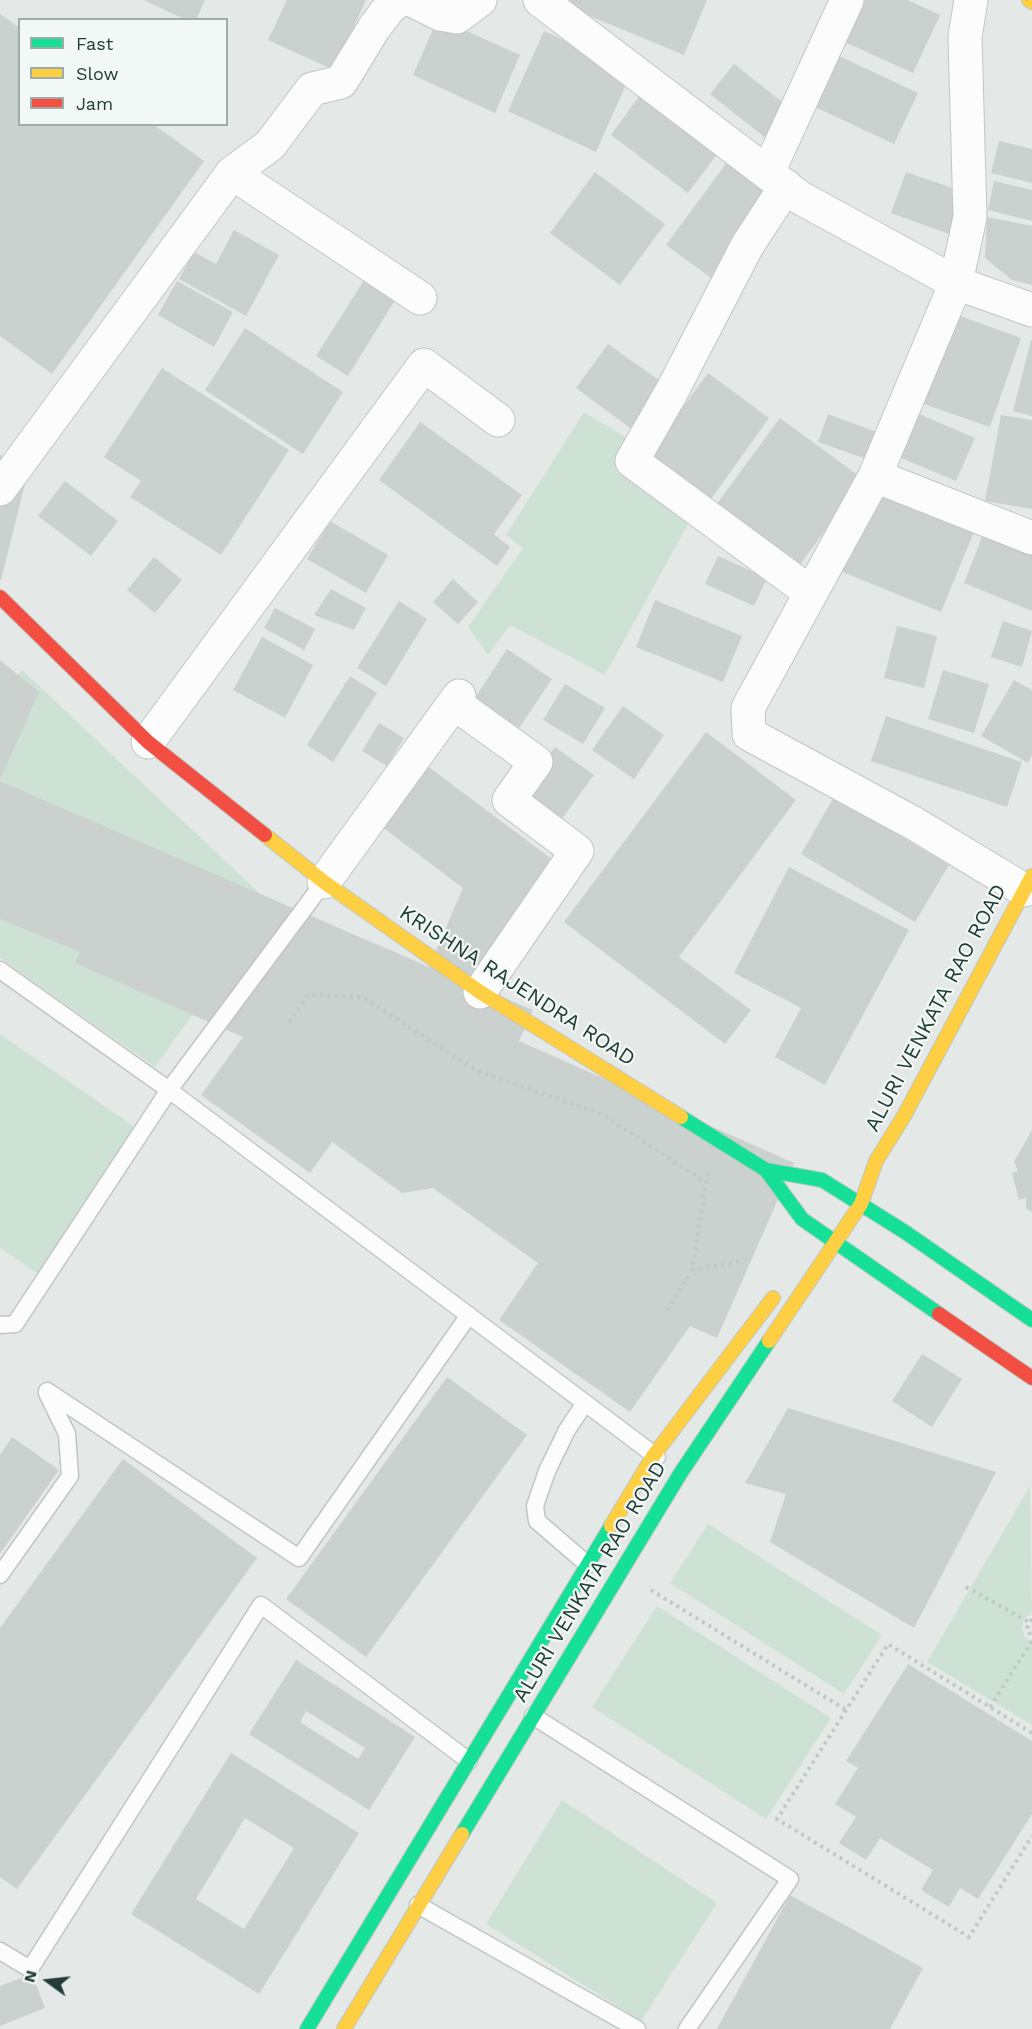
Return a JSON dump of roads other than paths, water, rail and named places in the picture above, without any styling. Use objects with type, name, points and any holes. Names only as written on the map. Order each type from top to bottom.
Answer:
[{"type":"main road","name":"KRISHNA RAJENDRA ROAD","points":[[0,597],[148,742],[324,882],[480,992],[766,1170],[802,1219],[816,1230],[1032,1378]]},
{"type":"main road","name":"ALURI VENKATA RAO ROAD","points":[[344,2029],[619,1571],[680,1474],[861,1204],[876,1161],[904,1116],[1028,883]]},
{"type":"main road","name":"ALURI VENKATA RAO ROAD","points":[[840,1197],[876,1161]]},
{"type":"main road","points":[[766,1170],[822,1180],[840,1197],[861,1204],[1032,1320]]},
{"type":"main road","name":"ALURI VENKATA RAO ROAD","points":[[307,2029],[654,1455],[782,1284]]},
{"type":"street","points":[[0,489],[232,173],[270,145],[312,89],[341,82],[374,28],[389,8],[400,0]]},
{"type":"street","points":[[412,0],[440,14],[457,17],[480,0]]},
{"type":"street","points":[[540,0],[799,196],[956,283],[1032,310]]},
{"type":"street","points":[[811,593],[632,461],[672,391],[747,246],[777,179],[847,0]]},
{"type":"street","points":[[971,0],[965,37],[970,217],[956,283],[874,476],[748,708],[749,734],[1028,883]]},
{"type":"street","points":[[232,173],[420,298]]},
{"type":"street","points":[[148,742],[424,365],[498,420]]},
{"type":"street","points":[[874,476],[1032,538]]},
{"type":"street","points":[[324,882],[456,700],[536,762],[509,800],[577,851],[480,992]]},
{"type":"lane","points":[[0,1325],[15,1324],[169,1090],[324,882]]},
{"type":"lane","points":[[0,970],[169,1090],[680,1474]]},
{"type":"lane","points":[[0,1575],[70,1476],[67,1434],[46,1391],[299,1558],[469,1315]]},
{"type":"lane","points":[[585,1403],[567,1430],[547,1471],[536,1506],[537,1521],[588,1565]]},
{"type":"lane","points":[[0,1951],[30,1969],[261,1605],[469,1761]]},
{"type":"lane","points":[[533,1716],[790,1879],[687,2029]]},
{"type":"lane","points":[[418,1905],[637,2029]]}]
